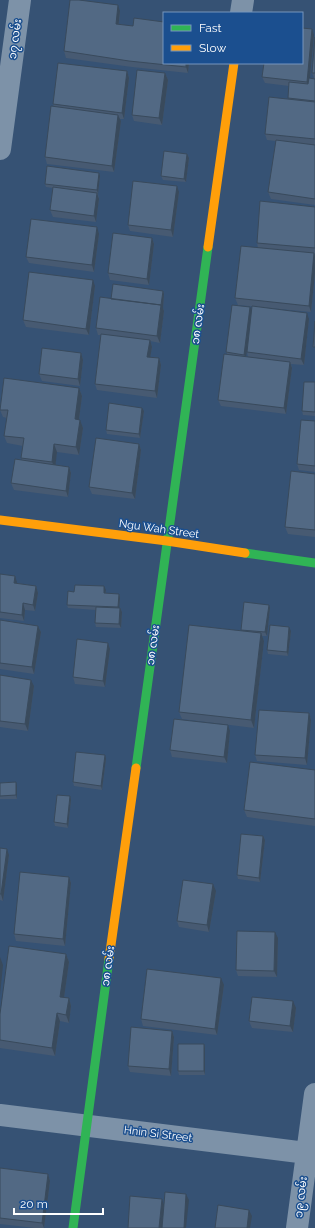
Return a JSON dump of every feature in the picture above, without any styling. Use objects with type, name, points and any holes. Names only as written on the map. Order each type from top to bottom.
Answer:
[{"type":"street","name":"၁၇ လမ်း","points":[[0,149],[20,0]]},
{"type":"street","points":[[241,12],[243,0]]},
{"type":"street","name":"၁၈ လမ်း","points":[[73,1228],[86,1125],[234,64]]},
{"type":"street","name":"Ngu Wah Street","points":[[0,520],[167,541],[315,563]]},
{"type":"street","name":"၁၉ လမ်း","points":[[297,1228],[311,1154],[315,1094]]},
{"type":"street","name":"Hnin Si Street","points":[[0,1115],[311,1154]]},
{"type":"building","points":[[70,0],[118,5],[116,24],[133,26],[134,18],[163,22],[163,64],[186,64],[186,67],[129,61],[64,51]]},
{"type":"building","points":[[303,28],[312,29],[307,82],[262,77],[264,64],[303,64]]},
{"type":"building","points":[[315,37],[315,73],[312,73]]},
{"type":"building","points":[[58,63],[127,71],[122,113],[53,104]]},
{"type":"building","points":[[137,70],[165,73],[159,118],[132,115]]},
{"type":"building","points":[[309,78],[315,79],[315,101],[288,98],[289,82],[308,84]]},
{"type":"building","points":[[269,97],[315,102],[315,139],[265,134]]},
{"type":"building","points":[[51,106],[118,115],[112,166],[45,157]]},
{"type":"building","points":[[276,140],[315,145],[315,199],[268,192]]},
{"type":"building","points":[[164,151],[187,154],[184,179],[161,176]]},
{"type":"building","points":[[47,166],[99,173],[97,190],[45,184]]},
{"type":"building","points":[[133,181],[177,186],[171,230],[128,225]]},
{"type":"building","points":[[53,187],[97,193],[94,216],[50,210]]},
{"type":"building","points":[[260,201],[315,207],[315,248],[257,243]]},
{"type":"building","points":[[31,219],[97,227],[92,265],[26,257]]},
{"type":"building","points":[[113,233],[152,238],[147,279],[108,273]]},
{"type":"building","points":[[241,246],[314,253],[309,306],[235,298]]},
{"type":"building","points":[[29,272],[93,280],[86,329],[23,320]]},
{"type":"building","points":[[113,284],[163,291],[161,305],[111,299]]},
{"type":"building","points":[[100,297],[161,305],[157,336],[96,328]]},
{"type":"building","points":[[232,305],[250,307],[244,355],[226,352]]},
{"type":"building","points":[[252,306],[307,313],[301,359],[247,352]]},
{"type":"building","points":[[315,321],[315,347],[313,347]]},
{"type":"building","points":[[101,334],[150,340],[147,357],[159,358],[155,391],[95,384]]},
{"type":"building","points":[[42,348],[81,353],[78,379],[39,374]]},
{"type":"building","points":[[224,354],[290,362],[284,408],[218,400]]},
{"type":"building","points":[[4,378],[79,388],[75,419],[80,420],[76,447],[54,444],[52,462],[21,458],[24,438],[4,436],[8,410],[0,410]]},
{"type":"building","points":[[304,382],[315,382],[315,412],[302,411]]},
{"type":"building","points":[[109,403],[142,408],[139,434],[106,430]]},
{"type":"building","points":[[301,420],[315,421],[315,466],[297,464]]},
{"type":"building","points":[[96,438],[139,444],[132,493],[89,487]]},
{"type":"building","points":[[15,459],[69,467],[66,491],[11,483]]},
{"type":"building","points":[[291,471],[315,474],[315,530],[285,527]]},
{"type":"building","points":[[0,574],[15,576],[14,583],[36,586],[33,605],[23,603],[22,615],[0,612]]},
{"type":"building","points":[[75,585],[104,586],[104,593],[119,594],[118,607],[67,605],[68,591],[74,592]]},
{"type":"building","points":[[244,602],[269,605],[265,632],[241,630]]},
{"type":"building","points":[[96,607],[120,608],[119,624],[95,623]]},
{"type":"building","points":[[0,620],[38,626],[32,667],[0,663]]},
{"type":"building","points":[[189,625],[261,633],[251,720],[179,712]]},
{"type":"building","points":[[270,625],[289,627],[287,652],[267,650]]},
{"type":"building","points":[[77,639],[108,643],[103,681],[73,677]]},
{"type":"building","points":[[0,675],[31,680],[25,724],[0,721]]},
{"type":"building","points":[[259,710],[309,713],[305,758],[255,755]]},
{"type":"building","points":[[174,719],[228,725],[224,757],[170,750]]},
{"type":"building","points":[[76,752],[105,755],[101,786],[73,782]]},
{"type":"building","points":[[250,762],[315,770],[315,819],[244,810]]},
{"type":"building","points":[[16,782],[16,795],[0,796],[0,783]]},
{"type":"building","points":[[57,795],[70,796],[67,824],[54,822]]},
{"type":"building","points":[[241,834],[263,836],[259,878],[237,875]]},
{"type":"building","points":[[0,848],[7,849],[1,894],[0,894]]},
{"type":"building","points":[[20,872],[69,877],[63,939],[14,934]]},
{"type":"building","points":[[183,880],[213,884],[207,925],[177,921]]},
{"type":"building","points":[[237,931],[275,932],[274,971],[236,970]]},
{"type":"building","points":[[9,946],[66,954],[60,997],[69,998],[66,1015],[57,1013],[52,1048],[0,1040],[0,1014]]},
{"type":"building","points":[[147,969],[221,978],[215,1029],[141,1019]]},
{"type":"building","points":[[252,997],[293,1001],[290,1026],[249,1021]]},
{"type":"building","points":[[131,1027],[172,1031],[169,1069],[128,1066]]},
{"type":"building","points":[[178,1044],[204,1044],[204,1071],[178,1071]]},
{"type":"building","points":[[0,1168],[48,1174],[42,1223],[0,1218]]},
{"type":"building","points":[[165,1192],[186,1194],[184,1228],[162,1228]]},
{"type":"building","points":[[130,1196],[162,1199],[159,1228],[128,1228]]},
{"type":"building","points":[[218,1205],[249,1210],[247,1228],[215,1228]]},
{"type":"traffic: fast","points":[[136,768],[208,247]]},
{"type":"traffic: fast","points":[[245,553],[315,563]]},
{"type":"traffic: fast","points":[[73,1228],[109,959]]},
{"type":"traffic: slow","points":[[208,247],[234,64]]},
{"type":"traffic: slow","points":[[0,520],[167,541],[245,553]]},
{"type":"traffic: slow","points":[[109,959],[136,768]]}]
